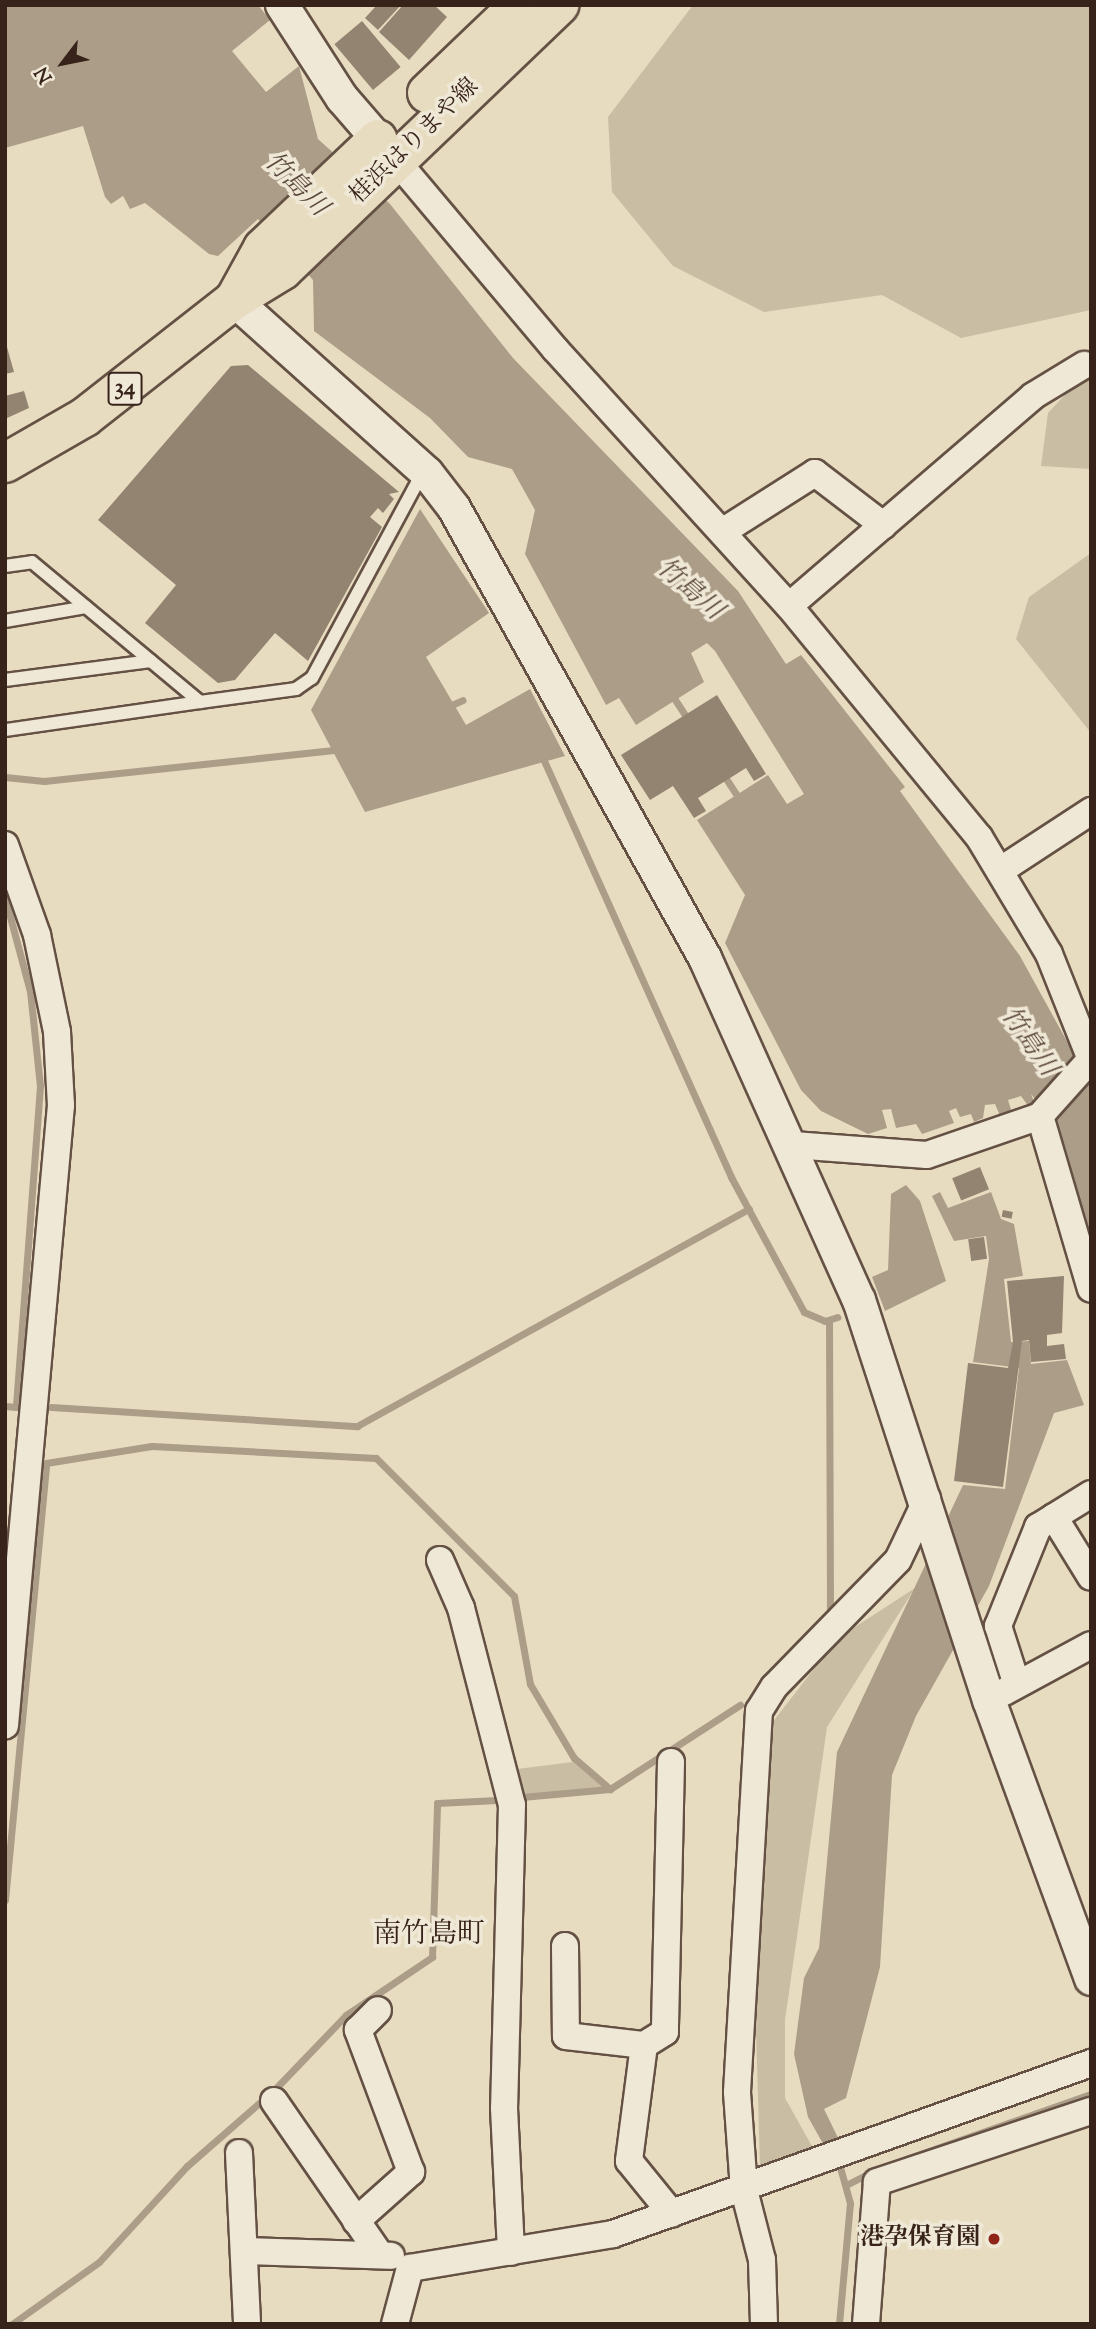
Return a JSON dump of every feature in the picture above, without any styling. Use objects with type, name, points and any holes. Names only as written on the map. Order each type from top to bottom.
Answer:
[{"type":"main road","name":"桂浜はりまや線","points":[[5,463],[102,405],[234,300],[377,159],[519,5]]},
{"type":"main road","name":"桂浜はりまや線","points":[[377,159],[559,5]]},
{"type":"street","points":[[282,5],[342,98],[377,159],[471,254],[789,606],[1001,870],[1049,954],[1088,1059],[1043,1113],[927,1155],[793,1145]]},
{"type":"street","points":[[234,300],[424,471],[476,540],[705,958],[793,1145],[859,1300],[930,1506],[989,1700],[1091,1979]]},
{"type":"street","points":[[789,606],[1033,396],[1084,365]]},
{"type":"street","points":[[722,531],[815,473],[883,525]]},
{"type":"street","points":[[1001,870],[1088,818]]},
{"type":"street","points":[[5,845],[37,935],[57,1032],[61,1105],[5,1724]]},
{"type":"street","points":[[1043,1113],[1091,1289]]},
{"type":"street","points":[[1016,1682],[998,1626],[1038,1527],[1091,1494]]},
{"type":"street","points":[[764,2324],[762,2260],[754,2188],[737,2092],[759,1710],[774,1687],[898,1560],[930,1506]]},
{"type":"street","points":[[1054,1517],[1091,1577]]},
{"type":"street","points":[[440,1560],[461,1608],[512,1805],[504,2108],[511,2252]]},
{"type":"street","points":[[989,1700],[1016,1682],[1091,1646]]},
{"type":"street","points":[[565,1945],[566,2036],[644,2045],[665,2032],[671,1762]]},
{"type":"street","points":[[356,2221],[411,2172],[358,2030],[378,2010]]},
{"type":"street","points":[[644,2045],[629,2161],[672,2214]]},
{"type":"street","points":[[244,2251],[378,2252],[410,2268],[613,2234],[754,2188],[1091,2063]]},
{"type":"street","points":[[274,2101],[378,2252]]},
{"type":"street","points":[[866,2324],[877,2182],[1091,2111]]},
{"type":"street","points":[[239,2153],[247,2324]]},
{"type":"street","points":[[394,2324],[410,2268]]},
{"type":"lane","points":[[5,730],[296,690],[312,677],[424,471]]},
{"type":"lane","points":[[5,566],[32,562],[200,702]]},
{"type":"lane","points":[[5,621],[86,607]]},
{"type":"lane","points":[[5,680],[151,660]]},
{"type":"shaded area","points":[[693,5],[1091,5],[1091,310],[961,338],[882,295],[764,312],[673,266],[612,192],[608,117]]},
{"type":"shaded area","points":[[1091,367],[1091,469],[1041,466],[1048,413]]},
{"type":"shaded area","points":[[1091,553],[1091,733],[1016,639],[1029,597]]},
{"type":"shaded area","points":[[915,1588],[827,1727],[785,2020],[785,2098],[813,2148],[760,2166],[756,2031],[768,1728],[838,1638]]},
{"type":"shaded area","points":[[573,1762],[604,1788],[523,1796],[517,1769]]},
{"type":"water","name":"竹島川","points":[[5,5],[258,5],[270,20],[232,51],[266,92],[299,66],[318,139],[390,204],[513,358],[738,591],[786,664],[801,655],[905,787],[900,791],[1020,956],[1091,1085],[1091,1243],[1053,1121],[1031,1094],[1035,1104],[1029,1107],[1021,1096],[1008,1100],[1012,1113],[1001,1118],[995,1104],[985,1105],[983,1118],[974,1122],[971,1114],[960,1117],[956,1108],[949,1111],[954,1123],[922,1134],[916,1124],[896,1128],[891,1109],[882,1110],[887,1128],[868,1134],[821,1111],[801,1090],[725,943],[745,895],[697,820],[768,775],[787,804],[804,794],[715,651],[707,643],[691,653],[704,682],[636,725],[619,698],[606,705],[525,554],[535,510],[512,469],[468,457],[430,418],[314,331],[313,280],[258,219],[218,256],[209,254],[145,203],[130,209],[123,196],[111,204],[105,197],[83,126],[5,148]]},
{"type":"water","points":[[420,509],[489,613],[426,657],[466,725],[530,689],[565,756],[365,812],[311,710]]},
{"type":"water","points":[[906,1185],[920,1201],[946,1281],[885,1311],[872,1277],[888,1270],[891,1194]]},
{"type":"water","points":[[940,1192],[948,1208],[991,1192],[1001,1219],[1014,1224],[1023,1276],[1004,1279],[1011,1342],[1029,1341],[1031,1364],[1067,1360],[1084,1405],[1054,1413],[989,1586],[916,1716],[892,1775],[880,1967],[846,2098],[824,2109],[840,2142],[826,2149],[808,2117],[794,2054],[804,1978],[819,1948],[837,1752],[963,1485],[1005,1489],[1019,1368],[973,1362],[989,1259],[986,1236],[954,1241],[932,1196]]},
{"type":"building","points":[[377,5],[401,5],[378,30],[365,18]]},
{"type":"building","points":[[403,5],[434,5],[447,17],[409,60],[379,32]]},
{"type":"building","points":[[362,21],[401,67],[373,90],[334,44]]},
{"type":"building","points":[[5,340],[14,372],[5,374]]},
{"type":"building","points":[[248,365],[399,492],[389,494],[394,499],[383,513],[378,508],[370,517],[382,527],[308,661],[275,633],[235,680],[218,683],[145,623],[176,585],[98,520],[231,366]]},
{"type":"building","points":[[24,391],[29,408],[5,419],[5,396]]},
{"type":"building","points":[[717,695],[766,774],[754,781],[746,768],[698,798],[706,811],[694,818],[673,786],[650,800],[621,755]]},
{"type":"building","points":[[980,1167],[989,1189],[961,1200],[952,1178]]},
{"type":"building","points":[[1003,1210],[1013,1212],[1011,1219],[1002,1217]]},
{"type":"building","points":[[984,1237],[987,1259],[971,1261],[968,1239]]},
{"type":"building","points":[[1064,1276],[1062,1333],[1047,1335],[1047,1346],[1064,1344],[1066,1359],[1031,1362],[1029,1340],[1022,1341],[1003,1487],[954,1481],[968,1363],[1008,1368],[1013,1342],[1007,1281]]},
{"type":"waterway","points":[[672,695],[690,723]]},
{"type":"waterway","points":[[447,707],[463,700]]},
{"type":"waterway","points":[[5,777],[44,781],[345,749]]},
{"type":"waterway","points":[[541,754],[731,1177],[804,1312],[825,1321],[837,1317]]},
{"type":"waterway","points":[[723,774],[741,802]]},
{"type":"waterway","points":[[5,898],[30,991],[40,1086],[16,1407],[5,1406]]},
{"type":"waterway","points":[[51,1407],[357,1426],[749,1209]]},
{"type":"waterway","points":[[829,1321],[830,1614]]},
{"type":"waterway","points":[[5,1900],[46,1463],[152,1446],[376,1458],[514,1596],[530,1684],[574,1758],[610,1789]]},
{"type":"waterway","points":[[522,1797],[610,1789],[740,1705]]},
{"type":"waterway","points":[[12,2324],[99,2262],[187,2166],[276,2088],[346,2015],[432,1957],[437,1803],[497,1800]]},
{"type":"waterway","points":[[903,2160],[1090,2094]]},
{"type":"waterway","points":[[838,2160],[850,2203],[839,2324]]},
{"type":"waterway","points":[[848,2184],[876,2170]]},
{"type":"place","name":"港孕保育園","points":[[994,2239]]},
{"type":"district","name":"南竹島町","points":[[429,1935]]}]
